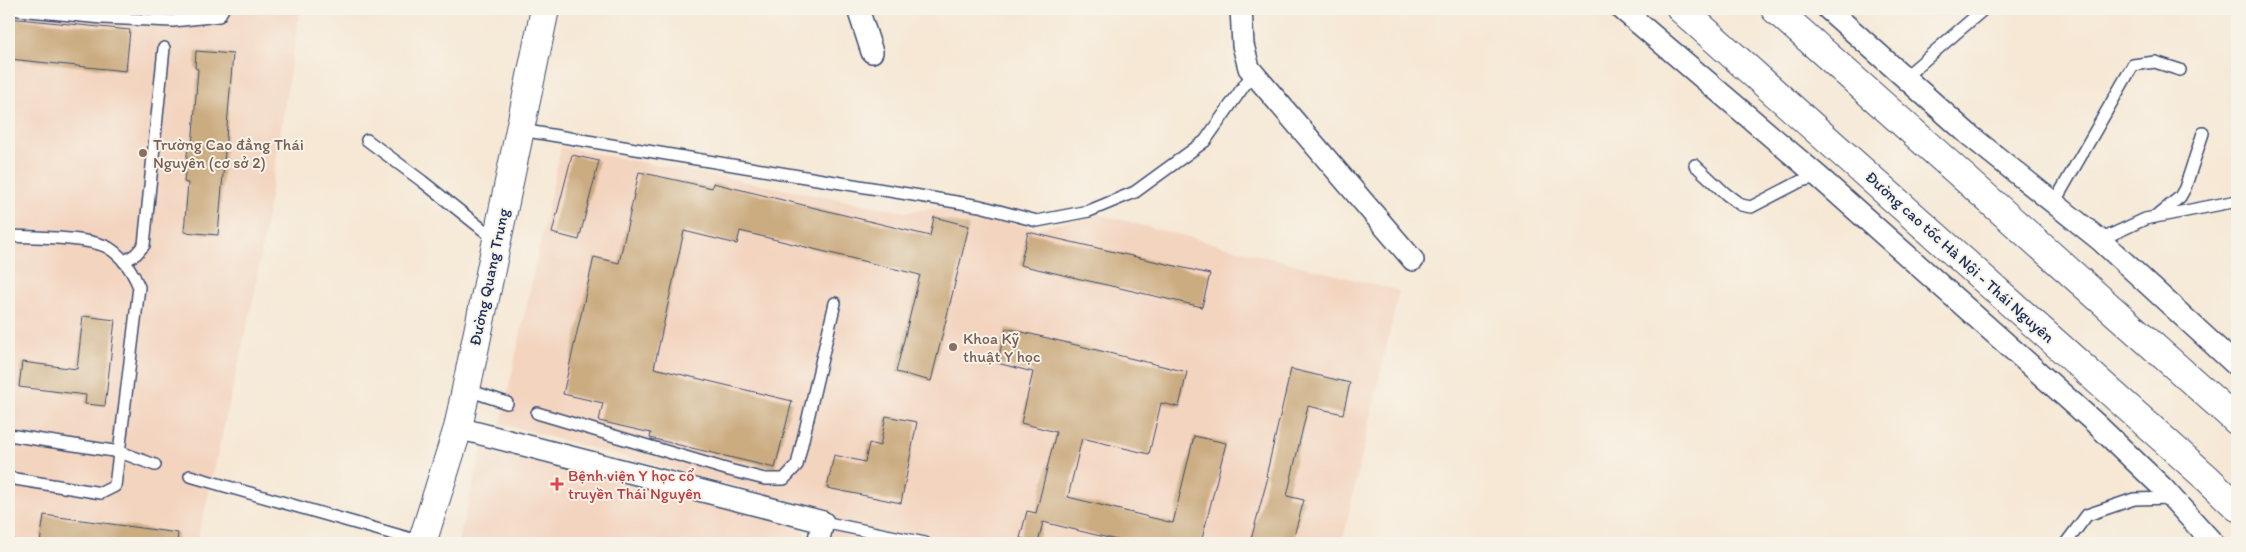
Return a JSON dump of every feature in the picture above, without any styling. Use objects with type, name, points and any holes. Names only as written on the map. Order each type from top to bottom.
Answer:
[{"type":"main road","name":"Đường Quang Trung","points":[[422,543],[458,428],[545,9]]},
{"type":"main road","name":"Đường cao tốc Hà Nội - Thái Nguyên","points":[[1681,9],[2201,472],[2237,507]]},
{"type":"main road","points":[[1775,9],[2237,421]]},
{"type":"street","points":[[858,9],[872,52]]},
{"type":"street","points":[[1241,9],[1243,45],[1249,68],[1413,260]]},
{"type":"street","points":[[1622,9],[1819,178],[2094,422],[2172,498],[2213,543]]},
{"type":"street","points":[[1828,9],[1968,134],[2100,240],[2237,366]]},
{"type":"street","points":[[458,428],[823,522],[818,543]]},
{"type":"lane","points":[[9,9],[102,18],[173,21],[219,16],[223,9]]},
{"type":"lane","points":[[1905,77],[1984,9]]},
{"type":"lane","points":[[124,262],[136,254],[144,245],[164,48]]},
{"type":"lane","points":[[2054,202],[2133,65],[2155,62],[2180,70]]},
{"type":"lane","points":[[521,130],[980,206],[1037,221],[1089,211],[1135,192],[1205,141],[1253,73]]},
{"type":"lane","points":[[2157,216],[2180,197],[2185,188],[2203,133]]},
{"type":"lane","points":[[367,140],[496,240]]},
{"type":"lane","points":[[1694,165],[1726,194],[1741,205],[1751,207],[1801,181],[1819,178]]},
{"type":"lane","points":[[2100,240],[2134,223],[2157,216],[2237,201]]},
{"type":"lane","points":[[9,236],[92,242],[108,247],[133,272],[139,287],[139,300],[115,486],[101,493],[9,478]]},
{"type":"lane","points":[[537,413],[729,470],[765,478],[784,479],[797,465],[834,303]]},
{"type":"lane","points":[[466,389],[507,403]]},
{"type":"lane","points":[[9,435],[120,452],[155,465]]},
{"type":"lane","points":[[190,476],[422,543]]},
{"type":"lane","points":[[2066,543],[2087,515],[2134,499],[2172,498]]},
{"type":"lane","points":[[823,522],[925,543]]},
{"type":"shaded area","name":"Trường Cao đẳng Thái Nguyên (cơ sở 2)","points":[[9,9],[300,9],[254,297],[197,543],[9,543]]},
{"type":"shaded area","name":"Khoa Kỹ thuật Y học","points":[[561,147],[906,212],[938,208],[1037,229],[1098,214],[1399,291],[1342,543],[830,543],[836,513],[501,424]]},
{"type":"shaded area","name":"Bệnh viện Y học cổ truyền Thái Nguyên","points":[[483,446],[798,523],[804,531],[806,543],[458,543]]},
{"type":"building","points":[[9,18],[130,30],[126,71],[9,59]]},
{"type":"building","points":[[196,51],[233,54],[218,235],[184,232],[188,183],[184,182],[188,146],[192,147],[198,69],[195,68]]},
{"type":"building","points":[[572,155],[599,161],[579,240],[552,233]]},
{"type":"building","points":[[639,172],[712,188],[713,183],[930,236],[934,217],[969,226],[931,381],[896,372],[920,275],[740,231],[737,244],[684,231],[654,368],[792,401],[775,468],[650,438],[651,433],[599,421],[603,403],[563,394],[594,257],[619,263]]},
{"type":"building","points":[[1028,232],[1210,274],[1202,307],[1020,265]]},
{"type":"building","points":[[83,316],[115,320],[105,406],[85,404],[86,395],[19,387],[22,362],[77,369]]},
{"type":"building","points":[[1006,328],[1187,372],[1179,407],[1161,403],[1149,454],[1082,438],[1068,497],[1173,523],[1194,436],[1226,443],[1201,543],[1129,543],[1043,522],[1038,543],[1020,538],[1027,511],[1036,513],[1056,432],[1021,423],[1033,372],[997,363]]},
{"type":"building","points":[[1291,369],[1350,383],[1343,414],[1308,406],[1287,496],[1304,500],[1292,543],[1250,543],[1268,477],[1266,476]]},
{"type":"building","points":[[886,416],[917,422],[901,503],[827,488],[834,455],[865,462],[869,443],[880,446]]},
{"type":"building","points":[[44,515],[178,533],[177,543],[40,543]]},
{"type":"place","name":"Trường Cao đẳng Thái Nguyên (cơ sở 2)","points":[[143,153]]},
{"type":"place","name":"Khoa Kỹ thuật Y học","points":[[953,347]]},
{"type":"place","name":"Bệnh viện Y học cổ truyền Thái Nguyên","points":[[557,484]]}]
